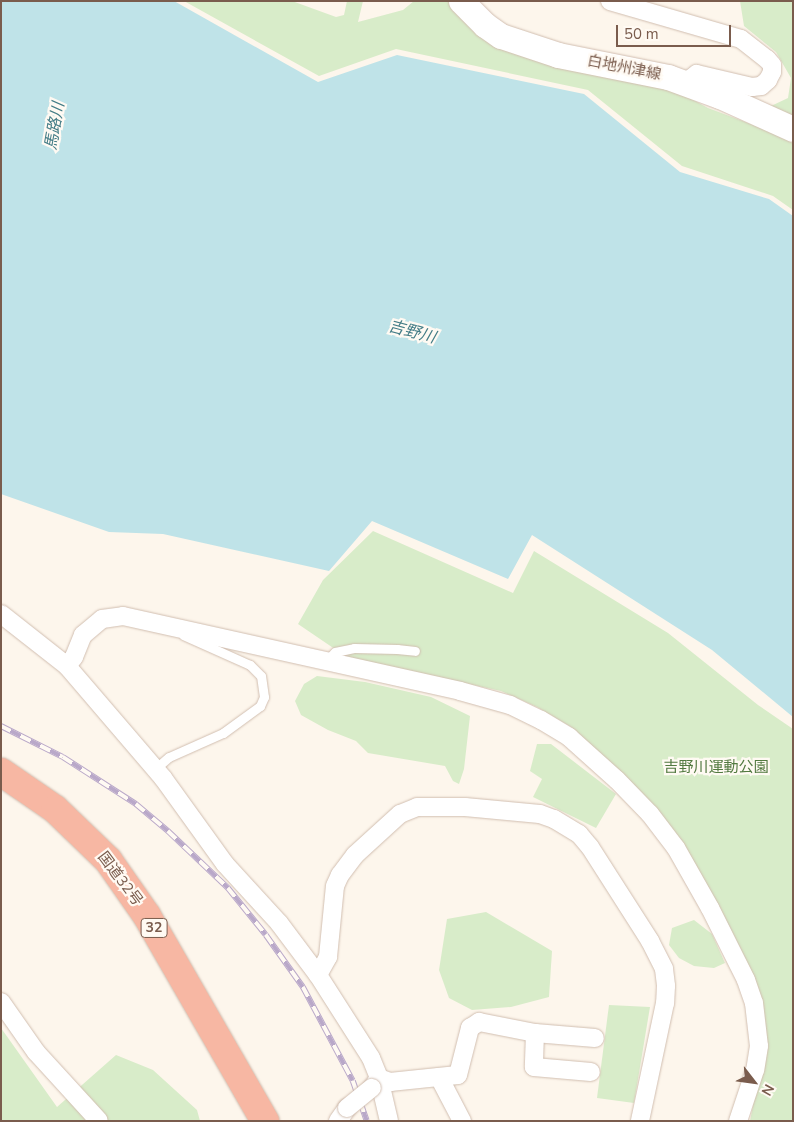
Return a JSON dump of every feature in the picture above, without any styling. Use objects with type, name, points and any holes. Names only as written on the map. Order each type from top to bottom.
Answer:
[{"type":"highway","name":"国道32号","points":[[1,772],[55,809],[108,860],[147,916],[265,1121]]},
{"type":"main road","name":"白地州津線","points":[[461,1],[485,25],[501,36],[558,55],[668,77],[720,96],[793,129]]},
{"type":"street","points":[[610,1],[655,8],[741,40],[767,58],[772,65],[772,72],[768,80],[761,86],[752,88],[697,74],[684,83]]},
{"type":"street","points":[[1,614],[67,666],[155,769],[225,864],[279,924],[318,975],[371,1058],[375,1083],[389,1121]]},
{"type":"street","points":[[67,666],[74,657],[83,636],[102,619],[123,616],[460,691],[518,709],[569,737],[617,780],[650,814],[676,848],[699,886],[746,980],[754,1003],[759,1046],[755,1070],[738,1121]]},
{"type":"street","points":[[318,975],[328,957],[335,886],[340,875],[355,855],[400,814],[417,807],[465,807],[540,814],[554,819],[579,834],[590,847],[650,941],[664,969],[666,986],[665,1004],[640,1121]]},
{"type":"street","points":[[1,1002],[36,1052],[99,1121]]},
{"type":"street","points":[[342,1115],[375,1083],[458,1075],[470,1028],[479,1022],[535,1034],[595,1038]]},
{"type":"street","points":[[535,1034],[534,1066],[591,1072]]},
{"type":"street","points":[[439,1077],[462,1121]]},
{"type":"lane","points":[[155,769],[169,757],[223,733],[260,706],[264,696],[264,686],[256,670],[185,637],[177,627]]},
{"type":"lane","points":[[327,660],[336,652],[354,648],[415,652]]},
{"type":"green space","points":[[184,1],[292,1],[336,17],[344,15],[347,1],[363,1],[358,22],[403,10],[414,1],[450,1],[457,15],[489,40],[677,91],[708,108],[793,140],[793,210],[773,196],[682,166],[588,90],[396,49],[319,76]]},
{"type":"green space","points":[[740,1],[793,1],[793,116],[771,106],[788,98],[791,78],[776,52],[744,26]]},
{"type":"green space","name":"吉野川運動公園","points":[[373,531],[513,593],[534,551],[668,633],[758,705],[793,729],[793,1121],[750,1121],[760,1069],[762,1020],[642,797],[571,727],[537,707],[501,691],[348,658],[298,624],[323,580]]},
{"type":"green space","points":[[317,676],[365,682],[431,697],[470,716],[464,769],[459,784],[453,781],[445,766],[368,753],[356,741],[328,730],[301,715],[295,701],[304,684]]},
{"type":"green space","points":[[537,744],[551,744],[616,794],[596,828],[533,797],[542,779],[530,771]]},
{"type":"green space","points":[[486,912],[552,951],[549,997],[511,1007],[472,1010],[449,998],[439,970],[447,919]]},
{"type":"green space","points":[[694,920],[712,934],[725,963],[714,968],[694,966],[679,958],[669,945],[672,928]]},
{"type":"green space","points":[[609,1005],[650,1007],[634,1103],[597,1098]]},
{"type":"green space","points":[[1,1028],[57,1107],[116,1055],[153,1070],[197,1110],[200,1121],[1,1121]]},
{"type":"water","points":[[1,1],[174,1],[318,82],[397,55],[584,94],[680,172],[769,199],[793,216],[793,717],[712,650],[532,535],[508,579],[372,521],[329,571],[163,534],[109,532],[1,494]]},
{"type":"railway","points":[[1,726],[63,757],[136,804],[168,831],[228,888],[266,935],[303,987],[353,1081],[367,1121]]},
{"type":"water label","name":"馬路川","points":[[55,126]]},
{"type":"water label","name":"吉野川","points":[[412,332]]}]
